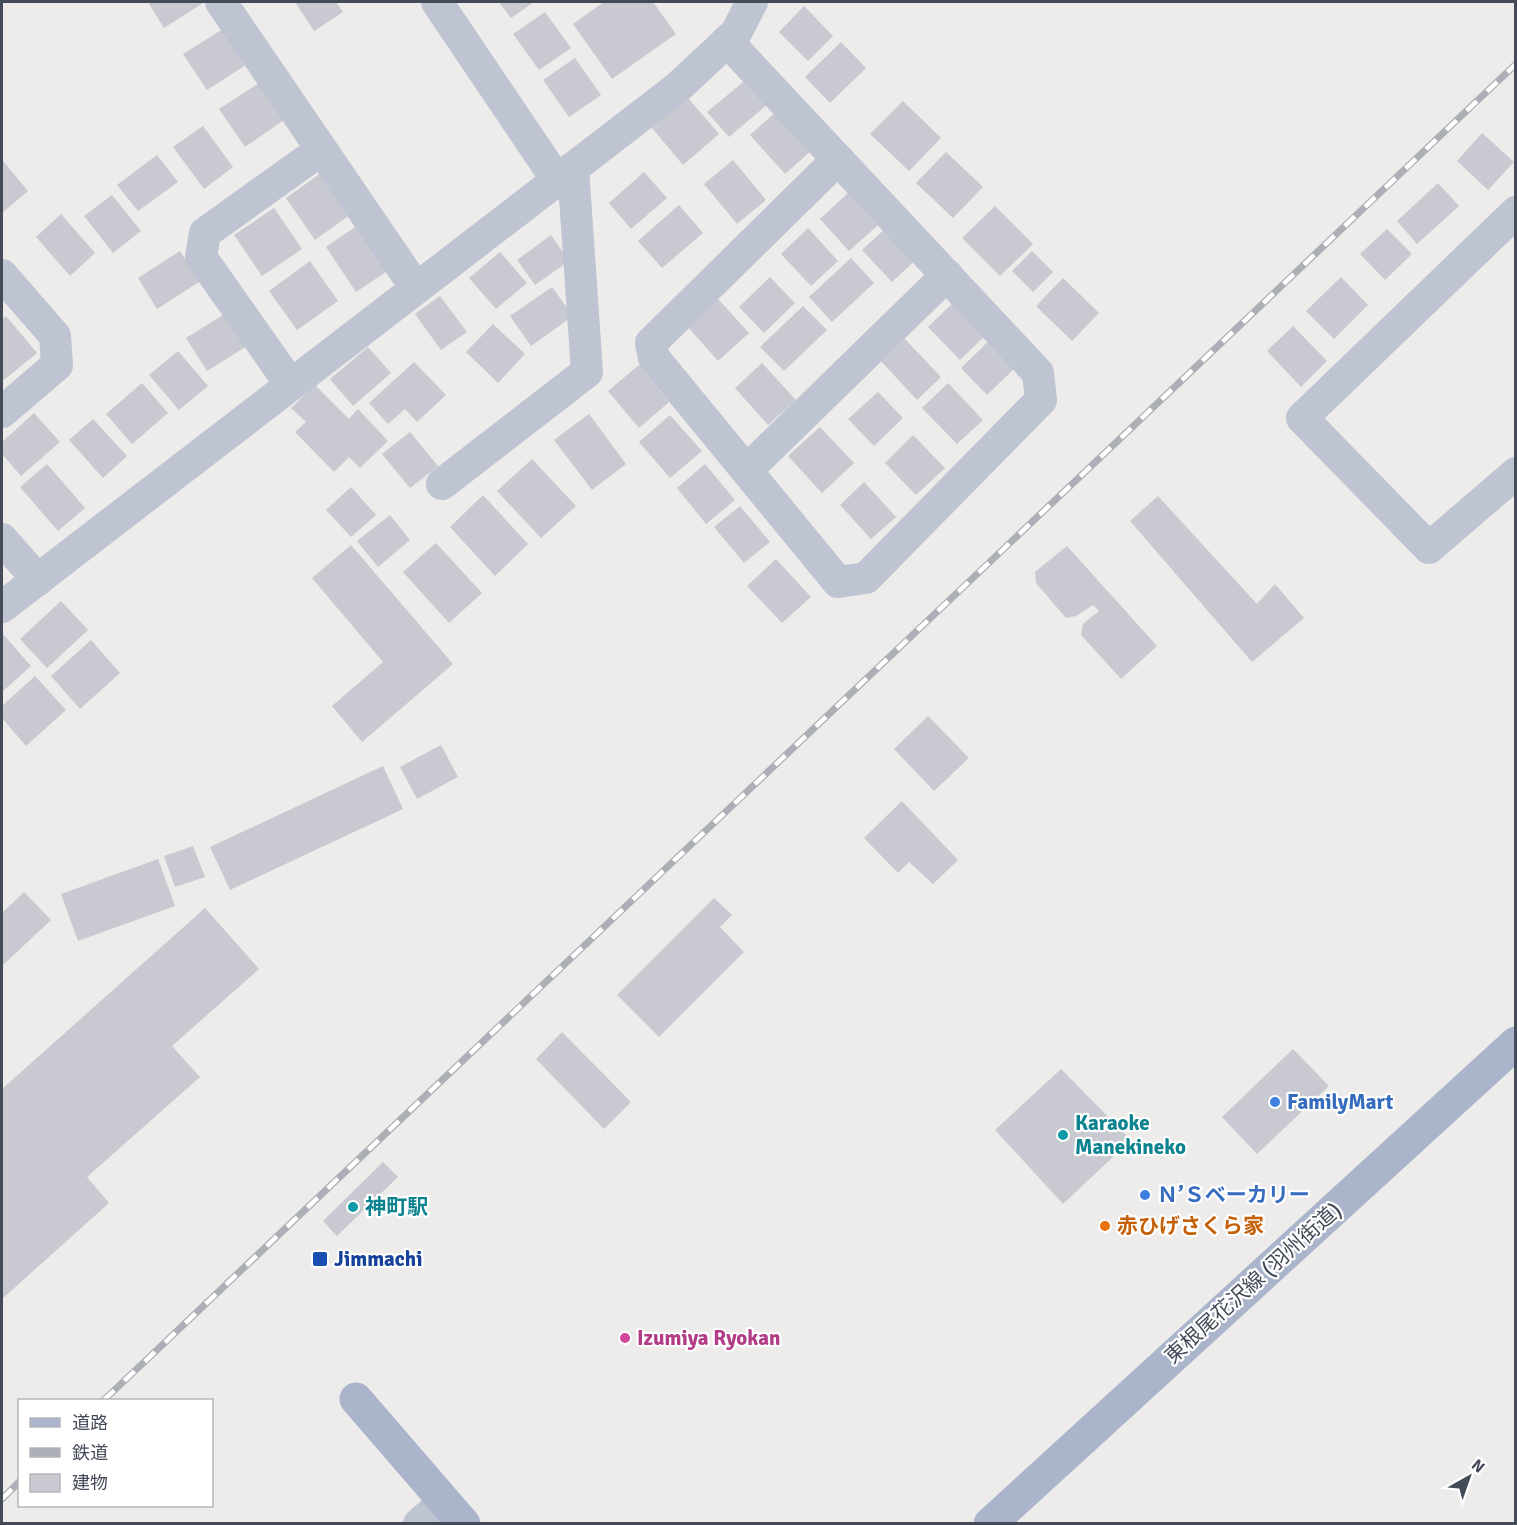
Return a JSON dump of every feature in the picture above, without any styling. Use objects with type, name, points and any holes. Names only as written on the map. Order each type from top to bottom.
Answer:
[{"type":"main road","name":"東根尾花沢線 (羽州街道)","points":[[990,1524],[1515,1043]]},
{"type":"main road","points":[[356,1399],[454,1513]]},
{"type":"street","points":[[221,2],[416,288]]},
{"type":"street","points":[[437,2],[565,174],[586,372],[442,484]]},
{"type":"street","points":[[2,608],[677,88],[736,33],[752,2]]},
{"type":"street","points":[[727,41],[838,159],[947,275],[1038,373],[1041,400],[866,578],[838,582],[654,358],[651,343],[838,159]]},
{"type":"street","points":[[291,385],[201,257],[205,233],[321,150]]},
{"type":"street","points":[[1515,212],[1302,418],[1429,548],[1515,473]]},
{"type":"street","points":[[2,275],[55,336],[57,365],[2,412]]},
{"type":"street","points":[[747,470],[947,275]]},
{"type":"street","points":[[2,539],[38,580]]},
{"type":"street","points":[[419,1524],[454,1513]]},
{"type":"building","points":[[148,2],[202,2],[203,3],[164,28]]},
{"type":"building","points":[[295,2],[336,2],[343,12],[314,31]]},
{"type":"building","points":[[499,2],[534,2],[511,18]]},
{"type":"building","points":[[604,2],[653,2],[676,34],[612,79],[573,24]]},
{"type":"building","points":[[804,6],[833,36],[808,61],[779,32]]},
{"type":"building","points":[[545,12],[571,48],[539,70],[513,34]]},
{"type":"building","points":[[226,27],[249,63],[207,90],[183,54]]},
{"type":"building","points":[[841,42],[866,68],[830,103],[805,77]]},
{"type":"building","points":[[575,58],[601,95],[569,117],[543,80]]},
{"type":"building","points":[[748,78],[769,103],[729,137],[707,112]]},
{"type":"building","points":[[259,83],[284,120],[245,147],[219,109]]},
{"type":"building","points":[[688,98],[719,134],[683,165],[652,128]]},
{"type":"building","points":[[903,101],[941,138],[909,171],[870,134]]},
{"type":"building","points":[[777,111],[812,150],[785,174],[750,135]]},
{"type":"building","points":[[203,126],[233,167],[204,189],[173,147]]},
{"type":"building","points":[[1482,133],[1514,162],[1488,190],[1457,161]]},
{"type":"building","points":[[946,152],[983,187],[953,218],[916,183]]},
{"type":"building","points":[[157,155],[178,182],[138,211],[117,185]]},
{"type":"building","points":[[2,160],[28,191],[2,213]]},
{"type":"building","points":[[733,160],[766,200],[737,224],[704,184]]},
{"type":"building","points":[[644,172],[667,198],[631,229],[609,203]]},
{"type":"building","points":[[321,173],[351,214],[315,240],[286,198]]},
{"type":"building","points":[[1438,183],[1459,206],[1417,244],[1397,221]]},
{"type":"building","points":[[848,193],[878,225],[849,251],[820,219]]},
{"type":"building","points":[[112,195],[141,231],[113,253],[84,216]]},
{"type":"building","points":[[679,205],[703,233],[662,268],[638,241]]},
{"type":"building","points":[[995,206],[1033,244],[1000,276],[962,238]]},
{"type":"building","points":[[274,208],[302,249],[262,276],[234,235]]},
{"type":"building","points":[[61,214],[95,253],[70,276],[36,237]]},
{"type":"building","points":[[358,225],[389,270],[356,292],[326,247]]},
{"type":"building","points":[[887,227],[917,259],[892,282],[862,250]]},
{"type":"building","points":[[808,228],[838,261],[811,286],[781,254]]},
{"type":"building","points":[[1387,229],[1412,254],[1385,280],[1360,254]]},
{"type":"building","points":[[551,235],[569,261],[535,285],[517,260]]},
{"type":"building","points":[[180,251],[199,282],[157,309],[138,278]]},
{"type":"building","points":[[1032,251],[1053,272],[1033,292],[1012,271]]},
{"type":"building","points":[[500,252],[527,283],[496,309],[469,278]]},
{"type":"building","points":[[851,258],[874,283],[832,322],[809,297]]},
{"type":"building","points":[[310,261],[338,301],[297,330],[269,291]]},
{"type":"building","points":[[770,277],[795,303],[764,333],[739,307]]},
{"type":"building","points":[[1341,277],[1368,305],[1334,339],[1306,311]]},
{"type":"building","points":[[1063,278],[1099,313],[1072,341],[1036,306]]},
{"type":"building","points":[[552,287],[573,316],[531,346],[510,316]]},
{"type":"building","points":[[440,296],[467,332],[441,350],[415,314]]},
{"type":"building","points":[[718,299],[749,333],[718,361],[688,327]]},
{"type":"building","points":[[954,302],[986,335],[960,360],[928,327]]},
{"type":"building","points":[[803,306],[827,330],[784,371],[760,347]]},
{"type":"building","points":[[226,313],[247,346],[207,371],[186,338]]},
{"type":"building","points":[[6,316],[37,353],[4,380],[2,378],[2,319]]},
{"type":"building","points":[[493,324],[525,354],[498,383],[466,352]]},
{"type":"building","points":[[1293,326],[1327,361],[1301,387],[1267,351]]},
{"type":"building","points":[[903,337],[941,377],[917,400],[879,359]]},
{"type":"building","points":[[992,338],[1018,365],[987,395],[961,368]]},
{"type":"building","points":[[368,347],[391,373],[353,406],[330,379]]},
{"type":"building","points":[[178,351],[208,386],[179,410],[149,375]]},
{"type":"building","points":[[414,362],[446,395],[417,422],[405,409],[388,424],[369,403]]},
{"type":"building","points":[[762,363],[796,400],[768,425],[735,388]]},
{"type":"building","points":[[639,365],[669,402],[639,428],[608,391]]},
{"type":"building","points":[[142,383],[168,413],[132,444],[106,414]]},
{"type":"building","points":[[948,383],[983,420],[957,444],[922,408]]},
{"type":"building","points":[[315,385],[349,419],[358,409],[388,441],[360,468],[349,457],[334,472],[295,432],[306,422],[291,408]]},
{"type":"building","points":[[878,392],[903,418],[874,446],[848,419]]},
{"type":"building","points":[[34,413],[60,442],[21,476],[2,454],[2,442]]},
{"type":"building","points":[[589,414],[626,464],[592,490],[554,440]]},
{"type":"building","points":[[670,415],[702,451],[670,478],[639,442]]},
{"type":"building","points":[[93,419],[127,456],[103,478],[69,440]]},
{"type":"building","points":[[820,427],[854,463],[822,493],[788,456]]},
{"type":"building","points":[[410,432],[438,466],[410,488],[382,454]]},
{"type":"building","points":[[913,435],[945,468],[916,495],[885,463]]},
{"type":"building","points":[[532,459],[576,506],[541,538],[497,491]]},
{"type":"building","points":[[47,464],[85,508],[58,531],[20,487]]},
{"type":"building","points":[[705,464],[735,500],[706,524],[677,488]]},
{"type":"building","points":[[864,482],[896,517],[871,539],[840,505]]},
{"type":"building","points":[[351,487],[376,515],[351,537],[326,510]]},
{"type":"building","points":[[483,495],[528,544],[495,576],[450,527]]},
{"type":"building","points":[[1158,496],[1257,604],[1275,584],[1304,618],[1252,662],[1130,521]]},
{"type":"building","points":[[740,506],[770,542],[744,563],[714,527]]},
{"type":"building","points":[[390,515],[410,540],[378,567],[357,541]]},
{"type":"building","points":[[436,543],[482,593],[449,623],[403,572]]},
{"type":"building","points":[[351,545],[453,664],[362,742],[332,706],[383,662],[312,578]]},
{"type":"building","points":[[1067,546],[1157,646],[1121,679],[1081,635],[1083,624],[1099,611],[1093,605],[1076,616],[1066,618],[1036,583],[1035,572]]},
{"type":"building","points":[[776,559],[811,597],[782,623],[747,586]]},
{"type":"building","points":[[61,601],[88,630],[47,668],[20,639]]},
{"type":"building","points":[[2,633],[31,666],[2,692]]},
{"type":"building","points":[[91,640],[120,673],[80,709],[51,676]]},
{"type":"building","points":[[35,676],[66,710],[26,746],[2,718],[2,706]]},
{"type":"building","points":[[928,716],[969,758],[934,791],[894,749]]},
{"type":"building","points":[[441,745],[458,777],[417,799],[400,767]]},
{"type":"building","points":[[383,766],[403,809],[230,890],[210,847]]},
{"type":"building","points":[[902,801],[958,860],[933,884],[909,862],[898,873],[864,838]]},
{"type":"building","points":[[193,846],[205,877],[175,887],[164,856]]},
{"type":"building","points":[[158,859],[175,906],[78,941],[61,894]]},
{"type":"building","points":[[24,892],[51,920],[2,966],[2,913]]},
{"type":"building","points":[[714,898],[732,915],[720,927],[744,952],[659,1037],[617,995]]},
{"type":"building","points":[[205,908],[259,969],[172,1046],[200,1077],[87,1177],[109,1203],[2,1299],[2,1089]]},
{"type":"building","points":[[562,1032],[631,1102],[604,1129],[536,1059]]},
{"type":"building","name":"FamilyMart","points":[[1293,1049],[1329,1086],[1257,1154],[1222,1117]]},
{"type":"building","name":"Karaoke Manekineko","points":[[1061,1069],[1131,1140],[1063,1204],[995,1130]]},
{"type":"building","name":"神町駅","points":[[383,1162],[398,1177],[337,1236],[323,1221]]},
{"type":"railway","points":[[105,1399],[1516,64]]},
{"type":"railway","points":[[2,1499],[18,1483]]},
{"type":"place","name":"FamilyMart","points":[[1275,1102]]},
{"type":"place","name":"Karaoke Manekineko","points":[[1063,1135]]},
{"type":"place","name":"Ｎ’Ｓベーカリー","points":[[1145,1195]]},
{"type":"place","name":"神町駅","points":[[353,1207]]},
{"type":"place","name":"赤ひげさくら家","points":[[1105,1226]]},
{"type":"place","name":"Jimmachi","points":[[320,1259]]},
{"type":"place","name":"Izumiya Ryokan","points":[[625,1338]]}]
